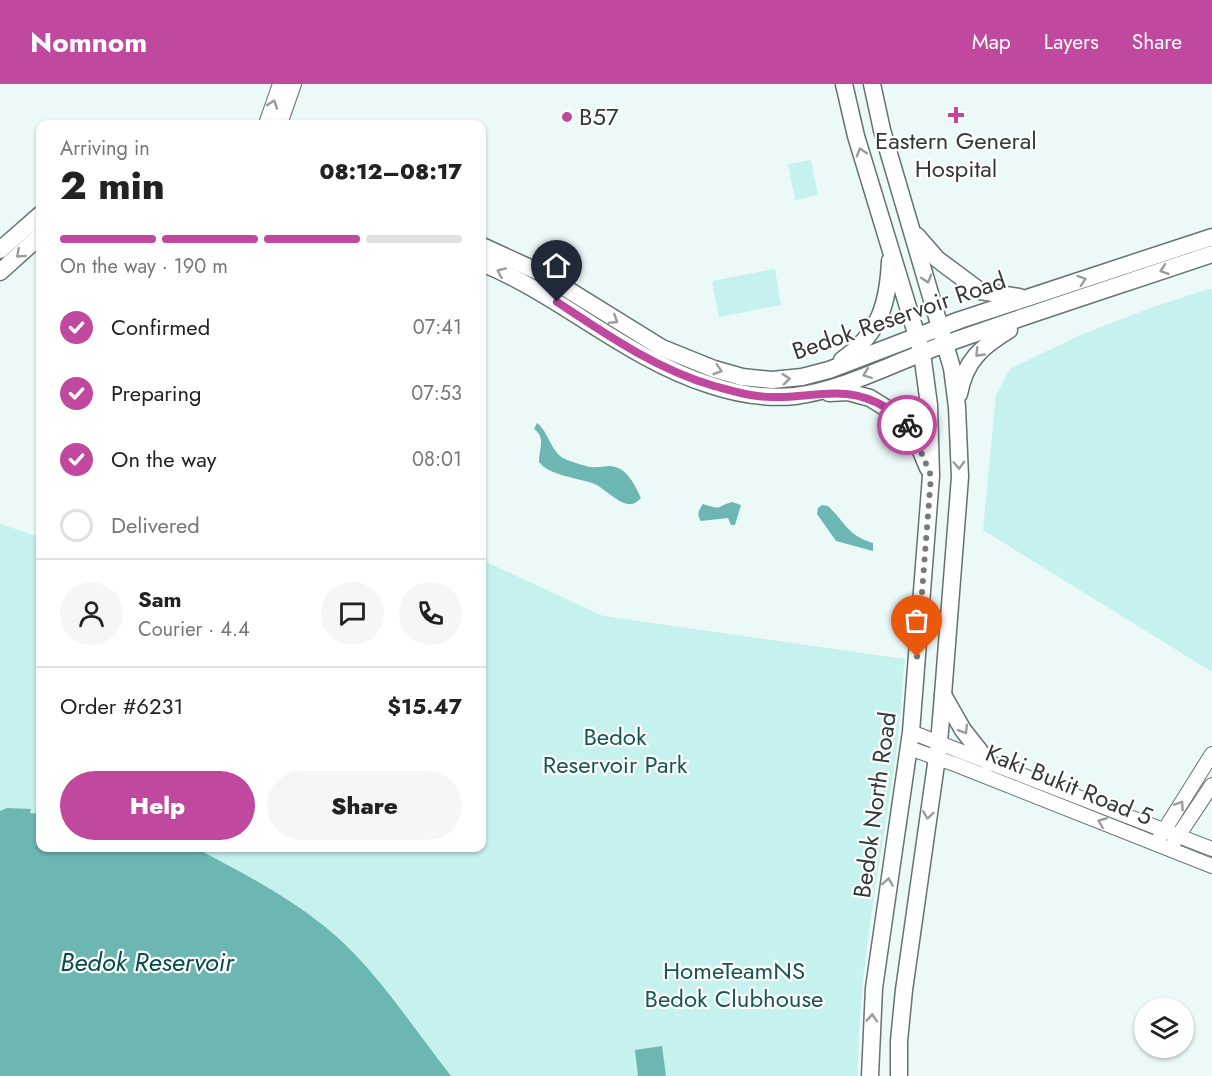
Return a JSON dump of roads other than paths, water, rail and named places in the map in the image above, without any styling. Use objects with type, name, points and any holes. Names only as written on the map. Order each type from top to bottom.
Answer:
[{"type":"main road","name":"Bedok North Road","points":[[844,84],[856,136],[921,353],[929,405],[931,476],[910,740],[873,988],[870,1076]]},
{"type":"main road","points":[[872,84],[882,130],[952,368],[957,407],[960,477],[938,750],[904,990],[899,1041],[899,1076]]},
{"type":"main road","points":[[0,250],[36,218]]},
{"type":"main road","points":[[913,230],[936,258],[980,291],[1027,297]]},
{"type":"main road","name":"Bedok Reservoir Road","points":[[486,248],[541,273],[650,342],[695,362],[742,377],[782,380],[829,370],[917,335],[1212,237]]},
{"type":"main road","points":[[0,272],[36,240]]},
{"type":"main road","points":[[829,370],[852,354],[878,320],[889,288],[890,249]]},
{"type":"main road","name":"Bedok Reservoir Road","points":[[486,265],[536,289],[620,343],[677,373],[739,393],[768,397],[795,396],[833,387],[946,344],[1212,254]]},
{"type":"main road","points":[[957,407],[962,380],[975,356],[991,341],[1045,310]]},
{"type":"main road","points":[[795,396],[848,392],[870,398],[884,406],[902,418],[915,437],[931,476]]},
{"type":"main road","points":[[943,695],[963,730],[989,763]]},
{"type":"street","points":[[267,120],[280,84]]},
{"type":"street","points":[[281,120],[294,84]]},
{"type":"street","name":"Kaki Bukit Road 5","points":[[910,740],[1212,866]]},
{"type":"street","name":"Kaki Bukit Road 5","points":[[938,750],[989,763],[1212,849]]},
{"type":"street","points":[[1163,846],[1164,831],[1212,754]]},
{"type":"street","points":[[1163,846],[1177,836],[1212,784]]},
{"type":"water","points":[[537,423],[560,456],[589,467],[616,467],[626,473],[641,498],[633,504],[624,503],[596,485],[556,473],[543,466],[539,462],[541,440],[534,429]]},
{"type":"water","points":[[732,502],[741,505],[735,525],[731,525],[728,518],[701,521],[699,519],[699,512],[703,504],[718,508]]},
{"type":"water","points":[[822,505],[828,506],[852,532],[873,543],[873,551],[836,541],[817,514],[818,508]]},
{"type":"water","name":"Bedok Reservoir","points":[[7,808],[31,809],[30,813],[36,814],[36,852],[203,852],[265,886],[324,926],[359,959],[451,1076],[0,1076],[0,811]]},
{"type":"water","points":[[662,1046],[666,1076],[638,1076],[635,1050]]},
{"type":"place","name":"Eastern General Hospital","points":[[956,115]]},
{"type":"place","name":"B57","points":[[567,117]]},
{"type":"park label","name":"Bedok Reservoir Park","points":[[615,751]]},
{"type":"park label","name":"HomeTeamNS Bedok Clubhouse","points":[[734,985]]}]
